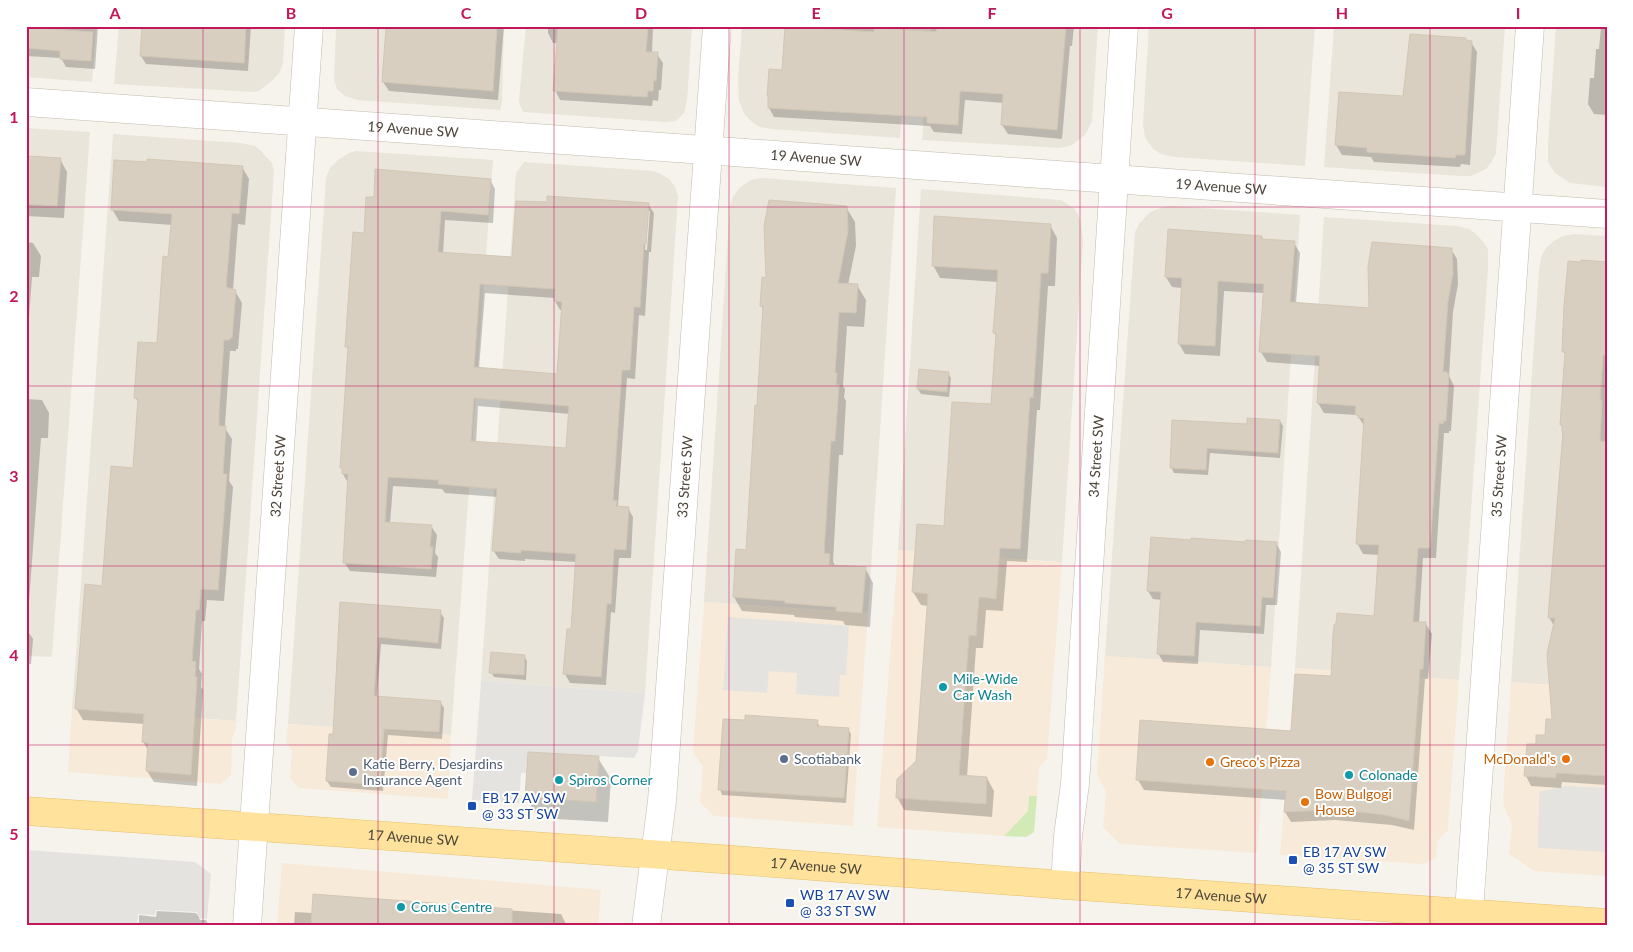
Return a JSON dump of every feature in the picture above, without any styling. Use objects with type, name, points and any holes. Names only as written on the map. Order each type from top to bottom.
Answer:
[{"type":"main road","name":"17 Avenue SW","points":[[26,811],[655,854],[1468,920],[1607,923]]},
{"type":"street","name":"32 Street SW","points":[[247,926],[309,26]]},
{"type":"street","name":"33 Street SW","points":[[646,926],[662,801],[716,26]]},
{"type":"street","name":"34 Street SW","points":[[1065,886],[1068,836],[1075,784],[1124,26]]},
{"type":"street","name":"35 Street SW","points":[[1468,920],[1530,26]]},
{"type":"street","name":"19 Avenue SW","points":[[26,102],[1607,214]]},
{"type":"shaded area","points":[[26,26],[96,26],[92,82],[26,77]]},
{"type":"shaded area","points":[[119,26],[285,26],[283,63],[280,72],[274,79],[259,91],[252,92],[114,84]]},
{"type":"shaded area","points":[[336,26],[504,26],[502,102],[500,110],[357,100],[345,96],[337,89],[334,80]]},
{"type":"shaded area","points":[[526,26],[692,26],[687,101],[684,113],[676,121],[665,122],[523,112],[519,100]]},
{"type":"shaded area","points":[[742,26],[908,26],[900,138],[771,129],[760,127],[753,123],[745,115],[739,101],[738,81]]},
{"type":"shaded area","points":[[931,26],[1098,26],[1092,121],[1085,135],[1072,145],[1060,148],[922,140]]},
{"type":"shaded area","points":[[1149,26],[1315,26],[1305,166],[1174,157],[1161,154],[1153,149],[1145,137],[1143,124]]},
{"type":"shaded area","points":[[1334,26],[1505,26],[1496,153],[1486,169],[1471,176],[1460,176],[1324,167]]},
{"type":"shaded area","points":[[1556,26],[1607,26],[1607,187],[1570,183],[1555,173],[1548,162]]},
{"type":"shaded area","points":[[26,128],[90,132],[52,657],[26,656]]},
{"type":"shaded area","points":[[113,134],[241,143],[255,146],[272,163],[274,171],[236,721],[72,709]]},
{"type":"shaded area","points":[[356,151],[493,160],[451,735],[288,724],[326,178],[330,168],[338,160]]},
{"type":"shaded area","points":[[524,162],[653,171],[669,179],[675,187],[678,196],[645,693],[481,681],[516,173]]},
{"type":"shaded area","points":[[761,178],[896,188],[868,613],[704,602],[730,206],[739,188],[751,180]]},
{"type":"shaded area","points":[[921,189],[1061,200],[1075,209],[1081,221],[1083,241],[1062,562],[898,550]]},
{"type":"shaded area","points":[[1173,206],[1300,215],[1271,667],[1105,656],[1135,232],[1139,224],[1150,212],[1163,207]]},
{"type":"shaded area","points":[[1324,217],[1457,226],[1469,229],[1475,233],[1488,249],[1459,680],[1295,668]]},
{"type":"shaded area","points":[[1575,234],[1607,236],[1607,689],[1511,682],[1539,270],[1541,257],[1546,248],[1563,236]]},
{"type":"shaded area","points":[[898,550],[1062,562],[1047,759],[1039,767],[1037,796],[1029,796],[1028,811],[1004,836],[877,827]]},
{"type":"shaded area","points":[[704,602],[868,613],[853,826],[714,816],[700,802],[703,767],[693,752]]},
{"type":"shaded area","points":[[728,617],[849,626],[846,675],[840,675],[839,697],[796,694],[797,673],[769,671],[767,693],[723,690]]},
{"type":"shaded area","points":[[1105,656],[1271,667],[1257,853],[1120,844],[1103,827],[1106,792],[1097,775]]},
{"type":"shaded area","points":[[1295,668],[1459,680],[1448,830],[1438,840],[1436,858],[1424,864],[1280,855]]},
{"type":"shaded area","points":[[481,681],[645,693],[638,751],[634,758],[528,752],[526,773],[521,773],[519,803],[472,800]]},
{"type":"shaded area","points":[[1511,682],[1607,689],[1607,876],[1534,871],[1509,854],[1512,824],[1504,807],[1503,799]]},
{"type":"shaded area","points":[[72,709],[236,721],[236,728],[232,739],[231,775],[221,784],[68,772]]},
{"type":"shaded area","points":[[288,724],[451,735],[448,799],[299,788],[290,778],[292,751],[286,741]]},
{"type":"shaded area","points":[[1566,786],[1607,788],[1607,852],[1538,848],[1539,792]]},
{"type":"shaded area","points":[[26,850],[195,862],[211,874],[207,919],[197,918],[197,912],[156,910],[155,915],[138,914],[137,926],[26,926]]},
{"type":"shaded area","points":[[282,863],[601,890],[598,926],[277,926]]},
{"type":"green space","points":[[1029,796],[1037,796],[1034,832],[1026,837],[1004,836],[1028,811]]},
{"type":"building","points":[[142,26],[246,26],[244,63],[140,56]]},
{"type":"building","points":[[411,26],[497,26],[493,91],[382,82],[386,27],[411,28]]},
{"type":"building","points":[[558,26],[648,26],[646,52],[658,52],[656,81],[654,80],[653,91],[648,91],[647,97],[553,91]]},
{"type":"building","points":[[785,26],[874,32],[874,27],[936,32],[937,26],[1066,26],[1057,130],[1001,125],[1003,94],[960,91],[958,125],[927,123],[927,117],[768,108],[769,69],[782,70]]},
{"type":"building","points":[[26,27],[93,32],[91,61],[60,59],[60,51],[26,48]]},
{"type":"building","points":[[1410,34],[1466,38],[1466,40],[1472,41],[1465,155],[1456,155],[1455,158],[1367,152],[1367,148],[1335,145],[1339,92],[1403,96]]},
{"type":"building","points":[[26,156],[61,158],[57,206],[26,204]]},
{"type":"building","points":[[147,159],[243,166],[239,214],[232,213],[226,287],[236,290],[232,338],[224,340],[219,413],[219,426],[226,426],[223,474],[227,474],[218,590],[201,589],[199,610],[196,610],[192,661],[196,662],[195,677],[197,677],[191,775],[146,771],[148,743],[142,742],[144,714],[75,709],[85,584],[102,586],[111,466],[133,468],[138,398],[134,398],[138,342],[157,343],[163,256],[168,257],[172,214],[111,210],[114,160],[147,162]]},
{"type":"building","points":[[375,169],[491,179],[488,215],[441,211],[438,252],[512,257],[516,201],[547,202],[547,196],[649,203],[640,307],[634,307],[630,370],[622,370],[613,500],[617,501],[616,506],[629,507],[626,550],[614,549],[611,604],[607,604],[601,677],[563,674],[567,629],[571,629],[576,554],[521,550],[521,553],[492,551],[497,489],[438,484],[439,480],[388,477],[385,522],[432,525],[431,569],[343,563],[348,474],[342,474],[342,468],[340,468],[348,347],[345,347],[353,232],[364,233],[366,197],[374,197]],"holes":[[[480,284],[555,289],[554,301],[562,302],[557,374],[474,367]],[[474,398],[569,406],[566,448],[471,441]]]},
{"type":"building","points":[[769,200],[847,206],[848,231],[838,283],[858,284],[856,313],[839,312],[835,373],[837,373],[836,385],[839,385],[835,441],[831,441],[824,553],[830,554],[829,565],[866,567],[862,613],[836,611],[836,607],[733,597],[736,549],[746,550],[763,306],[760,306],[762,277],[766,278],[764,226]]},
{"type":"building","points":[[934,216],[1051,224],[1048,273],[1041,273],[1033,398],[1030,397],[1020,549],[1000,548],[996,599],[979,597],[976,636],[969,635],[959,775],[987,777],[986,804],[896,798],[897,779],[916,761],[928,594],[912,592],[917,524],[944,526],[952,402],[991,404],[996,333],[993,333],[998,270],[932,266]]},
{"type":"building","points":[[1168,229],[1262,236],[1262,239],[1295,241],[1290,302],[1369,308],[1368,267],[1372,242],[1452,248],[1453,273],[1448,301],[1443,372],[1449,374],[1446,421],[1443,421],[1443,424],[1439,423],[1430,548],[1418,548],[1413,622],[1426,622],[1423,669],[1420,669],[1409,821],[1385,815],[1360,812],[1329,810],[1284,812],[1286,791],[1136,780],[1140,720],[1291,731],[1295,674],[1331,676],[1333,635],[1337,613],[1374,616],[1379,545],[1356,544],[1364,418],[1358,418],[1358,415],[1355,415],[1356,406],[1317,403],[1320,356],[1259,352],[1264,284],[1218,281],[1215,346],[1178,344],[1182,278],[1165,277]]},
{"type":"building","points":[[1581,260],[1607,262],[1607,338],[1606,355],[1603,355],[1600,441],[1607,442],[1607,776],[1556,773],[1556,778],[1524,776],[1527,744],[1536,744],[1536,735],[1545,735],[1546,719],[1552,719],[1547,654],[1555,618],[1548,618],[1563,432],[1562,425],[1560,425],[1565,352],[1562,352],[1564,306],[1568,261],[1581,262]]},
{"type":"building","points":[[919,369],[949,372],[947,392],[917,389]]},
{"type":"building","points":[[1247,418],[1280,420],[1278,453],[1207,448],[1206,470],[1170,468],[1172,420],[1247,424]]},
{"type":"building","points":[[1151,537],[1277,542],[1273,598],[1262,597],[1260,626],[1196,622],[1194,656],[1157,654],[1161,592],[1147,591]]},
{"type":"building","points":[[340,602],[441,610],[438,643],[378,637],[374,696],[441,701],[439,732],[384,729],[380,785],[326,781],[329,734],[333,734]]},
{"type":"building","points":[[491,652],[525,655],[524,675],[489,673]]},
{"type":"building","name":"Scotiabank","points":[[745,715],[818,720],[817,726],[849,728],[844,798],[718,790],[723,719],[745,720]]},
{"type":"building","name":"Spiros Corner","points":[[528,752],[599,756],[596,802],[525,797]]},
{"type":"building","name":"Corus Centre","points":[[313,894],[512,909],[512,926],[311,926]]},
{"type":"place","name":"Mile-Wide Car Wash","points":[[943,687]]},
{"type":"place","name":"Scotiabank","points":[[784,759]]},
{"type":"place","name":"McDonald's","points":[[1566,759]]},
{"type":"place","name":"Greco's Pizza","points":[[1210,762]]},
{"type":"place","name":"Katie Berry, Desjardins Insurance Agent","points":[[353,772]]},
{"type":"place","name":"Colonade","points":[[1349,775]]},
{"type":"place","name":"Spiros Corner","points":[[559,780]]},
{"type":"place","name":"Bow Bulgogi House","points":[[1305,802]]},
{"type":"place","name":"EB 17 AV SW @ 33 ST SW","points":[[472,806]]},
{"type":"place","name":"EB 17 AV SW @ 35 ST SW","points":[[1293,860]]},
{"type":"place","name":"WB 17 AV SW @ 33 ST SW","points":[[790,903]]},
{"type":"place","name":"Corus Centre","points":[[401,907]]}]
